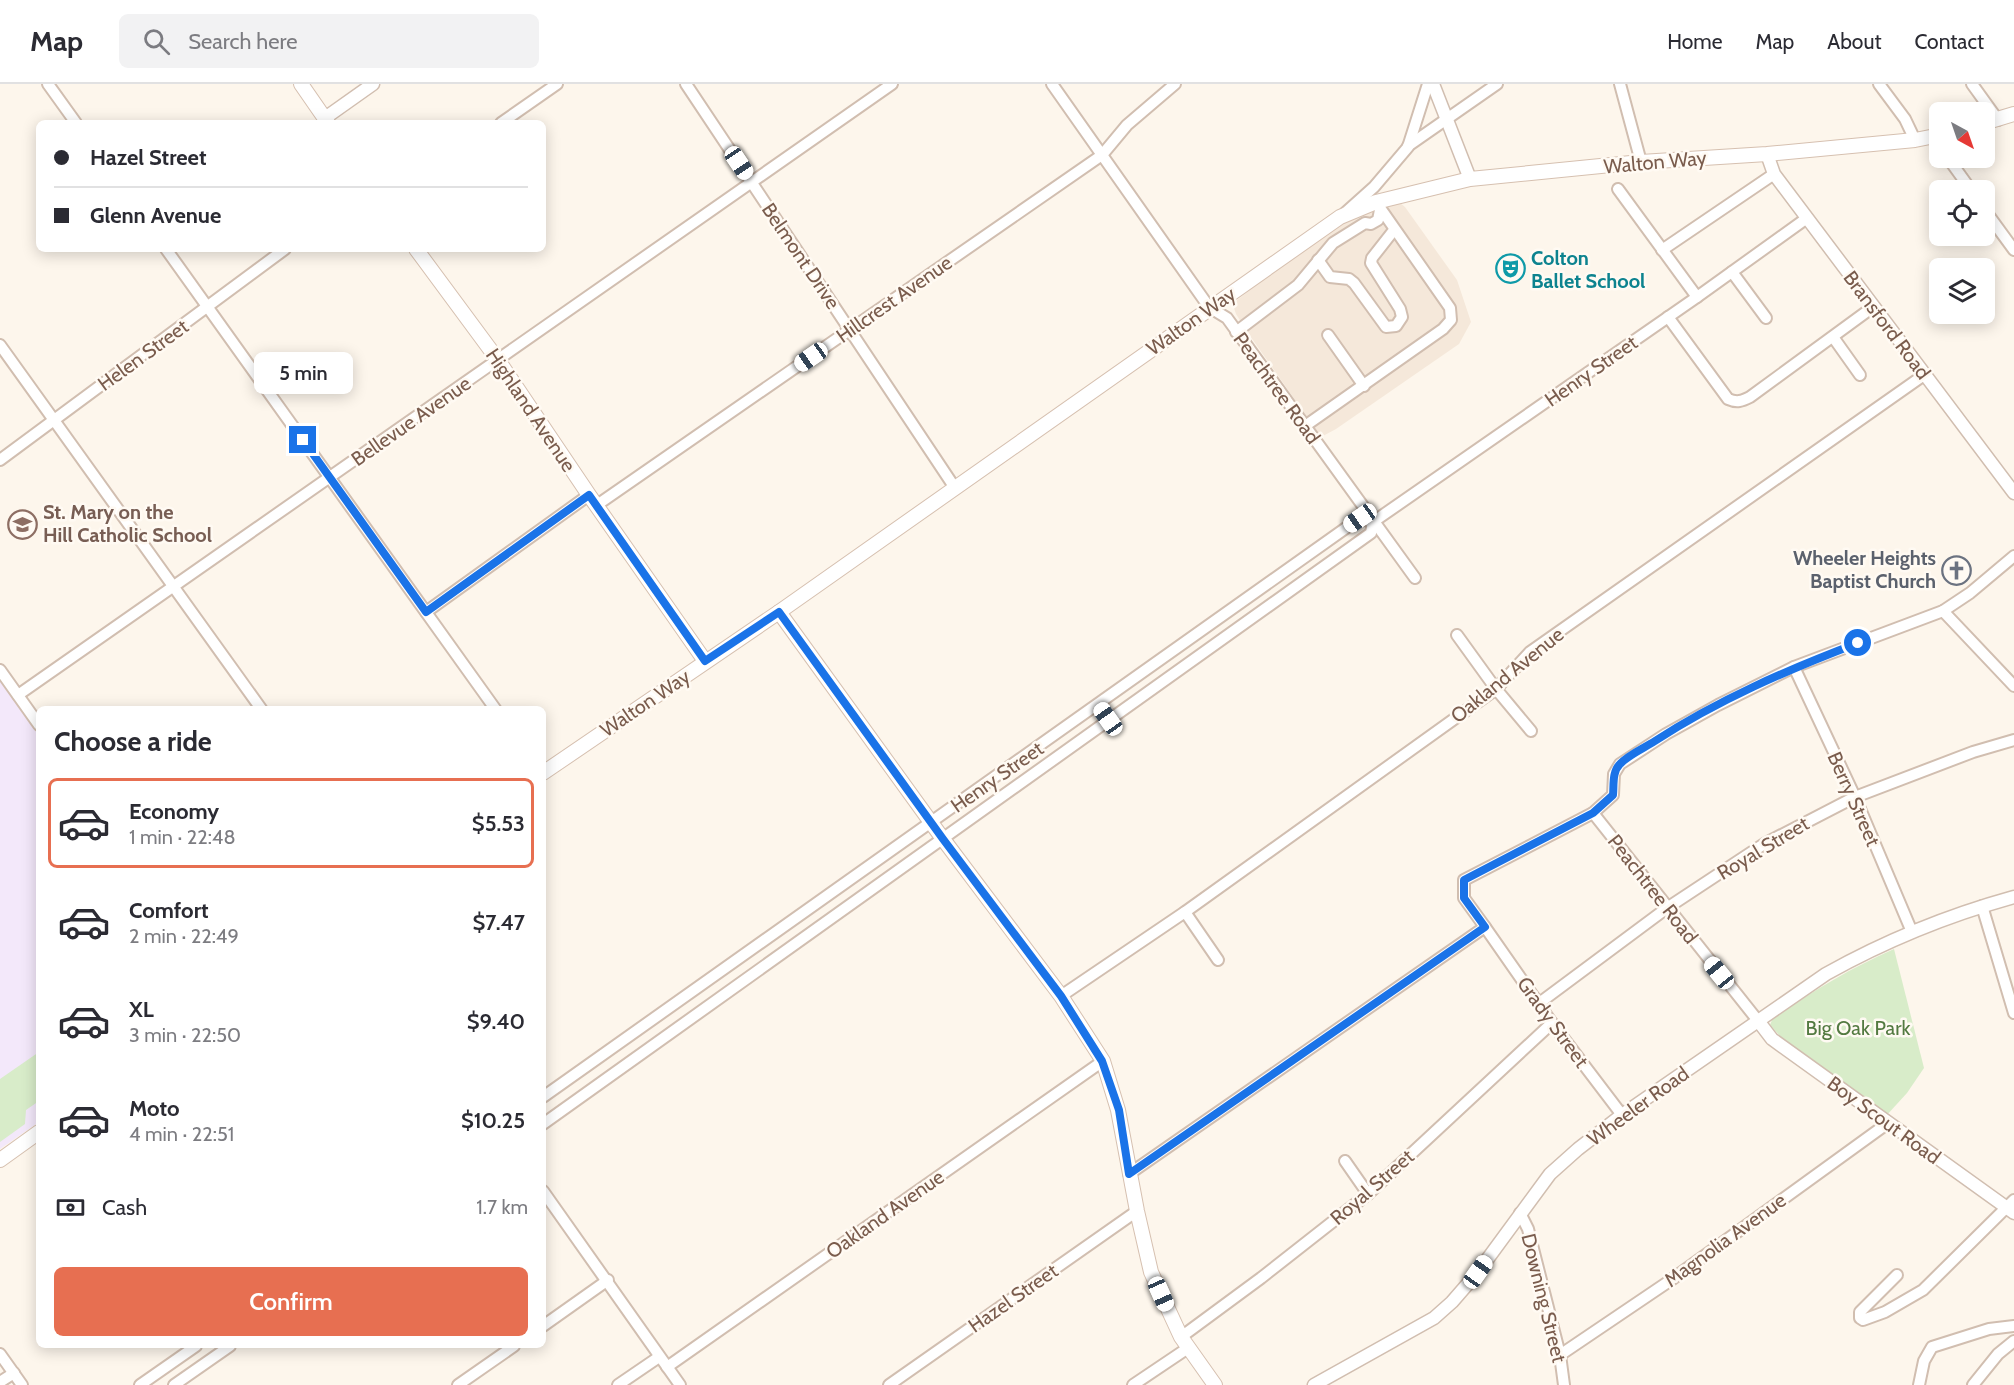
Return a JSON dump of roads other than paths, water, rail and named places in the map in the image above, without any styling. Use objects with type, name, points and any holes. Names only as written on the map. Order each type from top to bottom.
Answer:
[{"type":"main road","points":[[301,84],[327,120]]},
{"type":"main road","points":[[1995,121],[2014,114]]},
{"type":"main road","name":"Walton Way","points":[[546,771],[779,612],[1340,217],[1470,179],[1641,162],[1929,139]]},
{"type":"main road","name":"Highland Avenue","points":[[418,252],[498,360],[705,661]]},
{"type":"main road","points":[[779,612],[943,839],[1061,996],[1102,1061],[1119,1110],[1129,1174],[1151,1272],[1184,1342],[1215,1385]]},
{"type":"main road","points":[[0,1160],[36,1134]]},
{"type":"street","points":[[48,84],[74,120]]},
{"type":"street","points":[[327,120],[373,84]]},
{"type":"street","points":[[505,120],[557,84]]},
{"type":"street","name":"Belmont Drive","points":[[686,84],[955,488]]},
{"type":"street","name":"Bellevue Avenue","points":[[18,695],[892,84]]},
{"type":"street","name":"Peachtree Road","points":[[1052,84],[1209,308],[1227,318],[1415,578]]},
{"type":"street","name":"Hillcrest Avenue","points":[[426,612],[850,330],[1102,155],[1127,125],[1175,84]]},
{"type":"street","points":[[1405,151],[1428,84]]},
{"type":"street","points":[[1433,84],[1448,117],[1470,179]]},
{"type":"street","points":[[1340,217],[1374,187],[1405,151],[1448,117],[1497,84]]},
{"type":"street","points":[[1620,84],[1641,162]]},
{"type":"street","points":[[1879,84],[1905,119],[1915,140]]},
{"type":"street","points":[[1972,84],[1981,102]]},
{"type":"street","name":"Bransford Road","points":[[1767,153],[1773,174],[2014,494]]},
{"type":"street","points":[[1662,249],[1773,174]]},
{"type":"street","points":[[1618,189],[1697,297]]},
{"type":"street","points":[[1305,426],[1443,330],[1451,320],[1450,308],[1378,206]]},
{"type":"street","points":[[1236,332],[1298,285],[1333,243],[1365,224],[1378,220],[1378,206]]},
{"type":"street","name":"Henry Street","points":[[546,1122],[1371,533],[1373,522],[1807,218]]},
{"type":"street","points":[[1995,224],[2014,250]]},
{"type":"street","points":[[1318,260],[1330,277],[1349,279],[1354,283],[1386,327],[1396,326],[1402,318],[1400,309],[1371,263],[1372,258],[1394,230]]},
{"type":"street","points":[[168,252],[493,706]]},
{"type":"street","name":"Helen Street","points":[[0,460],[281,252]]},
{"type":"street","points":[[1732,272],[1766,318]]},
{"type":"street","points":[[1668,317],[1728,399],[1734,402],[1750,397],[1874,307]]},
{"type":"street","points":[[1328,335],[1364,386]]},
{"type":"street","points":[[1833,337],[1860,375]]},
{"type":"street","points":[[0,345],[259,706]]},
{"type":"street","name":"Oakland Avenue","points":[[1061,996],[1185,912],[1496,689],[1530,652],[1924,375]]},
{"type":"street","name":"Henry Street","points":[[546,1095],[932,824],[1360,518],[1373,522]]},
{"type":"street","points":[[1129,1174],[1485,927],[1464,898],[1464,880],[1593,813],[1613,795],[1614,774],[1620,764],[1666,734],[1718,705],[1794,667],[1943,610],[1970,593],[2014,556]]},
{"type":"street","points":[[1266,585],[1276,600]]},
{"type":"street","points":[[1943,610],[2014,686]]},
{"type":"street","points":[[1457,635],[1496,689],[1531,731]]},
{"type":"street","name":"Berry Street","points":[[1794,667],[1855,797],[1912,932]]},
{"type":"street","points":[[0,670],[36,721]]},
{"type":"street","points":[[1098,705],[1108,719]]},
{"type":"street","name":"Royal Street","points":[[1539,1004],[1667,908],[1764,843],[1855,797],[1973,752],[2014,740]]},
{"type":"street","name":"Peachtree Road","points":[[1593,813],[1759,1022]]},
{"type":"street","name":"Wheeler Road","points":[[1314,1385],[1434,1318],[1452,1302],[1478,1272],[1550,1174],[1622,1115],[1826,974],[1912,932],[1982,906],[2014,897]]},
{"type":"street","points":[[1982,906],[2014,1014]]},
{"type":"street","points":[[1185,912],[1218,960]]},
{"type":"street","name":"Grady Street","points":[[1485,927],[1552,1023],[1622,1115]]},
{"type":"street","points":[[777,933],[790,948]]},
{"type":"street","points":[[699,987],[711,1004]]},
{"type":"street","name":"Boy Scout Road","points":[[1759,1022],[1772,1039],[2012,1207]]},
{"type":"street","name":"Royal Street","points":[[1133,1385],[1261,1278],[1368,1194],[1552,1023]]},
{"type":"street","points":[[606,1053],[618,1071]]},
{"type":"street","name":"Oakland Avenue","points":[[667,1367],[1102,1061]]},
{"type":"street","name":"Magnolia Avenue","points":[[1560,1355],[1671,1280],[1888,1122]]},
{"type":"street","points":[[1345,1161],[1368,1194]]},
{"type":"street","points":[[546,1195],[680,1385]]},
{"type":"street","points":[[1897,1275],[1865,1305],[1860,1312],[1860,1318],[1863,1320],[1885,1312],[1923,1290],[2012,1207]]},
{"type":"street","name":"Hazel Street","points":[[889,1385],[1137,1211]]},
{"type":"street","name":"Downing Street","points":[[1520,1213],[1528,1229],[1560,1355],[1564,1385]]},
{"type":"street","points":[[546,1324],[608,1280]]},
{"type":"street","points":[[1919,1385],[1924,1361],[1932,1347],[1989,1329],[2014,1326]]},
{"type":"street","points":[[1973,1385],[1998,1354],[2014,1341]]},
{"type":"street","points":[[140,1385],[193,1348]]},
{"type":"street","points":[[174,1385],[225,1348]]},
{"type":"street","points":[[458,1385],[511,1348]]},
{"type":"street","points":[[0,1354],[22,1385]]},
{"type":"street","points":[[618,1385],[659,1357]]},
{"type":"street","points":[[0,1382],[14,1373]]},
{"type":"place","name":"Colton Ballet School","points":[[1510,269]]},
{"type":"place","name":"St. Mary on the Hill Catholic School","points":[[22,524]]},
{"type":"place","name":"Wheeler Heights Baptist Church","points":[[1957,570]]},
{"type":"park label","name":"Big Oak Park","points":[[1858,1028]]}]
